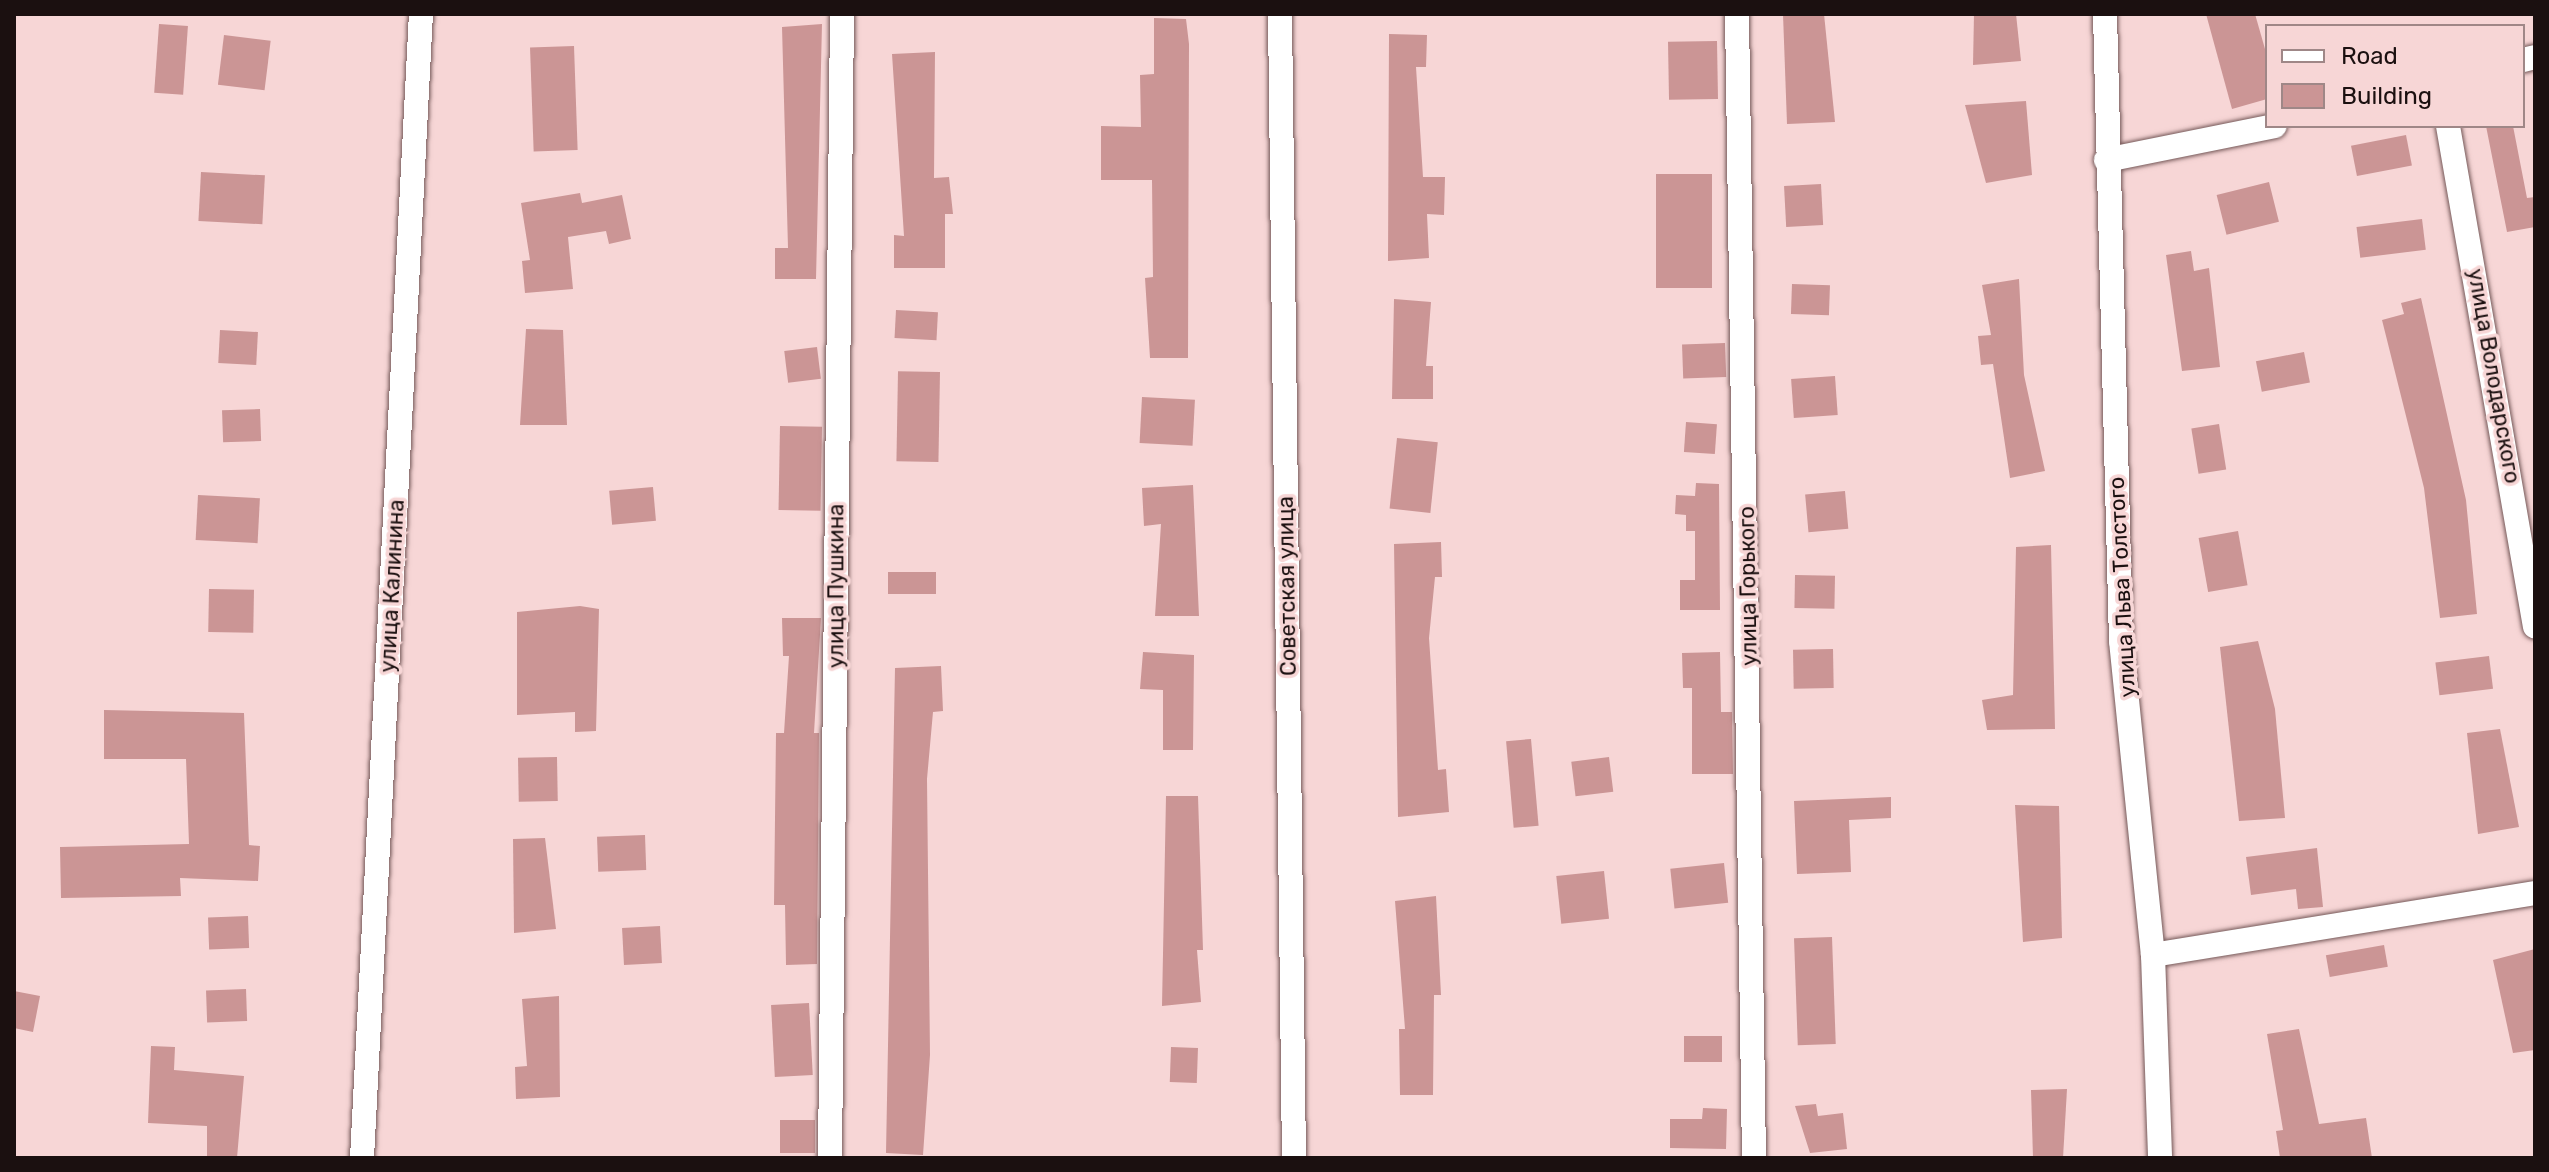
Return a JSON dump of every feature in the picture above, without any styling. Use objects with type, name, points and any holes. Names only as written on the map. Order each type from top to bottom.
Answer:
[{"type":"street","name":"улица Калинина","points":[[362,1158],[421,14]]},
{"type":"street","name":"улица Пушкина","points":[[830,1158],[842,14]]},
{"type":"street","name":"Советская улица","points":[[1280,14],[1294,1158]]},
{"type":"street","name":"улица Горького","points":[[1737,14],[1754,1158]]},
{"type":"street","name":"улица Льва Толстого","points":[[2105,14],[2106,160],[2121,641],[2153,955],[2160,1158]]},
{"type":"street","points":[[2106,160],[2265,128]]},
{"type":"street","name":"улица Володарского","points":[[2448,128],[2535,627]]},
{"type":"street","points":[[2153,955],[2535,893]]},
{"type":"building","points":[[1783,14],[1824,14],[1835,122],[1787,124]]},
{"type":"building","points":[[1974,14],[2016,14],[2021,61],[1973,65]]},
{"type":"building","points":[[2206,14],[2255,14],[2265,49],[2265,100],[2232,109]]},
{"type":"building","points":[[1154,18],[1186,19],[1189,44],[1188,358],[1150,358],[1145,278],[1153,277],[1152,180],[1101,180],[1101,126],[1141,127],[1140,75],[1154,74]]},
{"type":"building","points":[[159,24],[188,26],[183,95],[154,93]]},
{"type":"building","points":[[822,24],[816,279],[775,279],[775,248],[788,248],[782,27]]},
{"type":"building","points":[[1389,34],[1427,35],[1426,67],[1416,67],[1423,177],[1445,177],[1444,215],[1427,214],[1429,258],[1388,261]]},
{"type":"building","points":[[224,35],[271,41],[265,90],[218,85]]},
{"type":"building","points":[[1717,41],[1718,99],[1669,100],[1668,42]]},
{"type":"building","points":[[574,46],[578,150],[534,151],[530,48]]},
{"type":"building","points":[[935,52],[934,178],[949,177],[953,214],[945,214],[945,268],[894,268],[894,235],[904,236],[892,54]]},
{"type":"building","points":[[2026,101],[2032,175],[1986,183],[1965,105]]},
{"type":"building","points":[[2486,128],[2513,128],[2527,198],[2535,197],[2535,227],[2507,232]]},
{"type":"building","points":[[2406,135],[2412,165],[2357,176],[2351,146]]},
{"type":"building","points":[[201,172],[265,175],[262,224],[198,221]]},
{"type":"building","points":[[1656,174],[1712,174],[1712,288],[1656,288]]},
{"type":"building","points":[[2269,182],[2279,222],[2227,235],[2217,195]]},
{"type":"building","points":[[1821,184],[1823,225],[1786,227],[1784,186]]},
{"type":"building","points":[[580,193],[582,203],[622,195],[631,239],[609,244],[606,231],[568,237],[573,289],[525,293],[522,261],[530,260],[521,203]]},
{"type":"building","points":[[2422,219],[2426,250],[2360,258],[2356,227]]},
{"type":"building","points":[[2191,251],[2194,271],[2209,268],[2220,367],[2182,371],[2166,255]]},
{"type":"building","points":[[2019,279],[2024,375],[2045,471],[2010,478],[1993,364],[1981,365],[1978,336],[1991,335],[1982,285]]},
{"type":"building","points":[[1792,284],[1830,285],[1829,315],[1791,314]]},
{"type":"building","points":[[2421,298],[2466,500],[2477,614],[2440,618],[2424,488],[2382,320],[2404,314],[2401,303]]},
{"type":"building","points":[[1394,299],[1431,302],[1426,366],[1433,366],[1433,399],[1392,399]]},
{"type":"building","points":[[896,310],[938,312],[936,340],[895,338]]},
{"type":"building","points":[[526,329],[563,330],[567,425],[520,425]]},
{"type":"building","points":[[220,330],[258,332],[256,365],[218,363]]},
{"type":"building","points":[[1725,343],[1726,377],[1683,378],[1682,345]]},
{"type":"building","points":[[817,347],[821,379],[788,383],[784,351]]},
{"type":"building","points":[[2304,352],[2310,382],[2262,392],[2256,361]]},
{"type":"building","points":[[898,371],[940,372],[938,462],[896,461]]},
{"type":"building","points":[[1835,376],[1838,415],[1794,418],[1791,379]]},
{"type":"building","points":[[1142,397],[1195,400],[1193,446],[1140,443]]},
{"type":"building","points":[[260,409],[261,441],[223,442],[222,410]]},
{"type":"building","points":[[1686,422],[1717,424],[1715,454],[1684,452]]},
{"type":"building","points":[[2219,424],[2226,469],[2199,474],[2191,428]]},
{"type":"building","points":[[780,426],[822,427],[821,511],[779,510]]},
{"type":"building","points":[[1397,438],[1438,442],[1430,513],[1390,509]]},
{"type":"building","points":[[1696,483],[1719,484],[1720,610],[1680,610],[1680,580],[1695,580],[1695,531],[1686,531],[1686,515],[1675,514],[1676,495],[1695,496]]},
{"type":"building","points":[[1193,485],[1199,616],[1155,616],[1161,524],[1144,526],[1142,488]]},
{"type":"building","points":[[653,487],[656,521],[612,525],[609,491]]},
{"type":"building","points":[[1845,491],[1848,529],[1808,532],[1805,494]]},
{"type":"building","points":[[198,495],[260,498],[258,543],[196,540]]},
{"type":"building","points":[[2238,531],[2248,585],[2208,592],[2199,538]]},
{"type":"building","points":[[1441,542],[1442,577],[1435,577],[1429,638],[1438,770],[1446,769],[1449,812],[1398,817],[1394,544]]},
{"type":"building","points":[[2051,545],[2055,729],[1987,730],[1982,700],[2013,695],[2016,547]]},
{"type":"building","points":[[888,572],[936,572],[936,594],[888,594]]},
{"type":"building","points":[[1795,575],[1835,576],[1834,609],[1794,608]]},
{"type":"building","points":[[209,589],[254,590],[253,633],[208,632]]},
{"type":"building","points":[[580,606],[599,609],[596,731],[575,732],[575,712],[517,715],[517,612]]},
{"type":"building","points":[[782,618],[821,618],[814,733],[819,733],[817,964],[786,965],[785,905],[774,905],[776,733],[784,733],[789,656],[783,656]]},
{"type":"building","points":[[2258,641],[2275,709],[2285,818],[2239,821],[2220,647]]},
{"type":"building","points":[[1833,649],[1834,688],[1794,689],[1793,650]]},
{"type":"building","points":[[1143,652],[1194,655],[1193,750],[1163,750],[1163,690],[1140,689]]},
{"type":"building","points":[[1720,652],[1721,712],[1732,712],[1733,774],[1692,774],[1692,688],[1683,688],[1682,653]]},
{"type":"building","points":[[2489,656],[2493,689],[2439,695],[2435,663]]},
{"type":"building","points":[[941,666],[943,711],[933,712],[927,779],[930,1055],[923,1155],[886,1153],[895,668]]},
{"type":"building","points":[[104,710],[244,713],[249,845],[260,846],[258,881],[180,878],[181,896],[61,898],[60,847],[189,844],[186,759],[104,759]]},
{"type":"building","points":[[2500,729],[2519,827],[2478,834],[2467,733]]},
{"type":"building","points":[[1531,739],[1539,826],[1514,828],[1506,741]]},
{"type":"building","points":[[557,757],[558,801],[519,802],[518,758]]},
{"type":"building","points":[[1609,757],[1613,792],[1576,796],[1571,762]]},
{"type":"building","points":[[1166,796],[1198,796],[1203,950],[1197,950],[1201,1002],[1162,1006]]},
{"type":"building","points":[[1891,797],[1891,818],[1849,820],[1851,872],[1797,874],[1794,801]]},
{"type":"building","points":[[2015,805],[2059,806],[2062,938],[2023,942]]},
{"type":"building","points":[[645,835],[646,870],[598,872],[597,837]]},
{"type":"building","points":[[545,838],[556,929],[514,933],[513,839]]},
{"type":"building","points":[[2317,848],[2323,907],[2298,909],[2296,889],[2251,895],[2246,857]]},
{"type":"building","points":[[1724,863],[1728,903],[1674,908],[1670,869]]},
{"type":"building","points":[[1604,871],[1609,919],[1561,924],[1556,876]]},
{"type":"building","points":[[1436,896],[1441,995],[1434,995],[1433,1095],[1400,1095],[1399,1029],[1405,1029],[1395,901]]},
{"type":"building","points":[[248,916],[249,948],[209,949],[208,917]]},
{"type":"building","points":[[660,926],[662,963],[624,965],[622,928]]},
{"type":"building","points":[[1832,937],[1836,1044],[1798,1045],[1794,938]]},
{"type":"building","points":[[2384,945],[2388,967],[2330,977],[2326,955]]},
{"type":"building","points":[[2535,949],[2535,1050],[2513,1053],[2493,960]]},
{"type":"building","points":[[246,989],[247,1021],[207,1022],[206,990]]},
{"type":"building","points":[[14,991],[40,996],[33,1032],[14,1028]]},
{"type":"building","points":[[559,996],[560,1097],[516,1099],[515,1067],[527,1066],[522,999]]},
{"type":"building","points":[[809,1003],[813,1075],[775,1077],[771,1005]]},
{"type":"building","points":[[2299,1029],[2319,1124],[2366,1118],[2372,1158],[2280,1158],[2276,1131],[2283,1130],[2267,1034]]},
{"type":"building","points":[[1684,1036],[1722,1036],[1722,1062],[1684,1062]]},
{"type":"building","points":[[151,1046],[175,1047],[174,1070],[244,1076],[237,1158],[207,1158],[207,1126],[148,1123]]},
{"type":"building","points":[[1171,1047],[1198,1048],[1197,1083],[1170,1082]]},
{"type":"building","points":[[2067,1089],[2063,1158],[2033,1158],[2031,1090]]},
{"type":"building","points":[[1816,1104],[1818,1116],[1843,1113],[1847,1149],[1810,1153],[1795,1106]]},
{"type":"building","points":[[1703,1108],[1727,1109],[1726,1149],[1670,1148],[1670,1119],[1702,1119]]},
{"type":"building","points":[[780,1120],[815,1120],[815,1153],[780,1153]]}]
